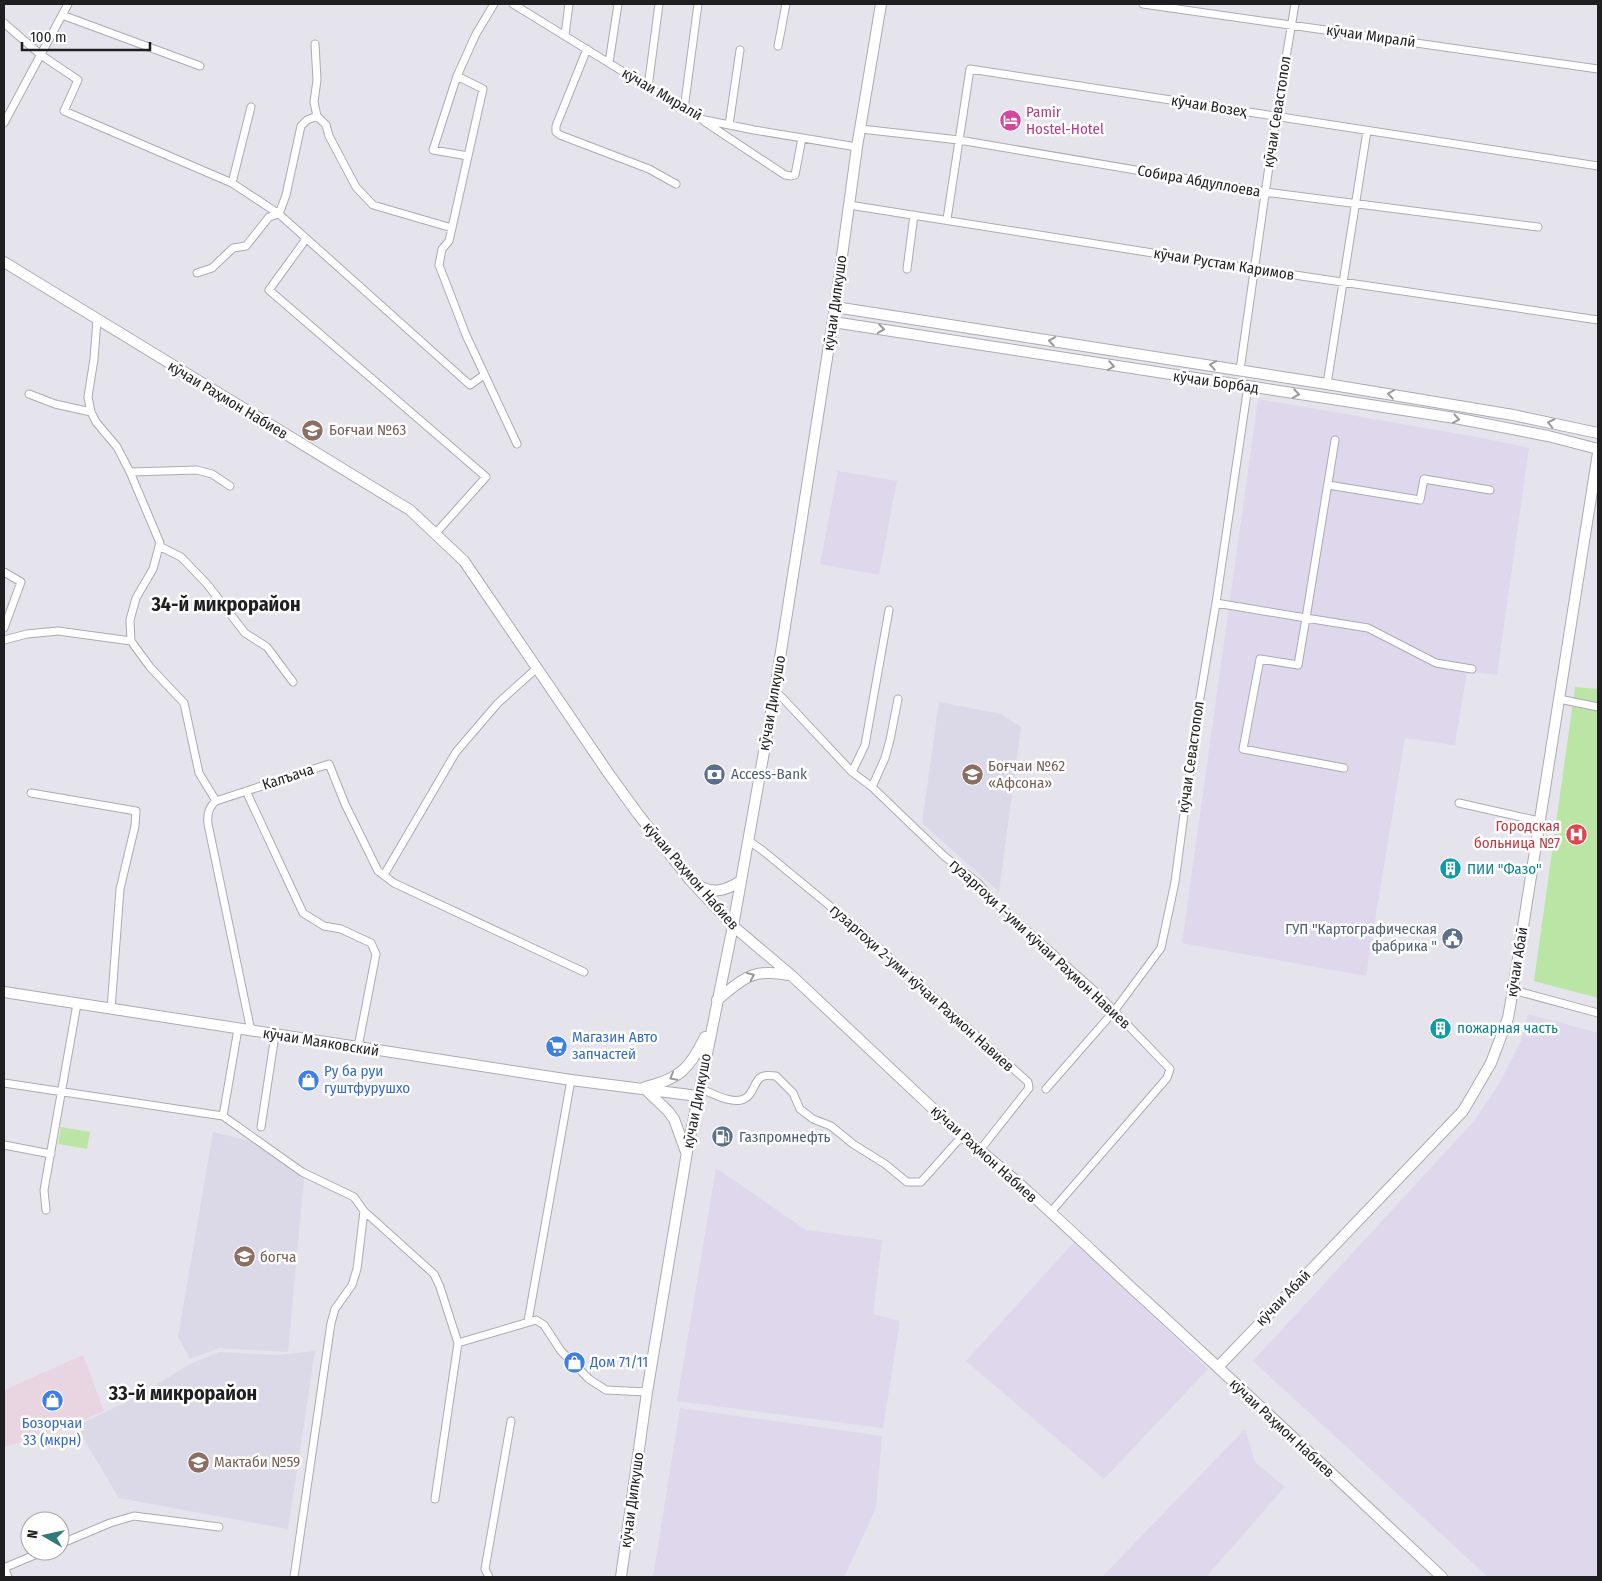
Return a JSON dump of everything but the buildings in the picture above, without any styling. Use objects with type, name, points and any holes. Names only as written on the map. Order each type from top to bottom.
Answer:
[{"type":"main road","name":"кӯчаи Дилкушо","points":[[621,1577],[647,1392],[687,1152],[733,926],[775,690],[833,322],[857,147],[881,4]]},
{"type":"main road","name":"кӯчаи Раҳмон Набиев","points":[[4,262],[410,510],[464,561],[626,798],[690,880],[733,926],[791,975],[962,1136],[1050,1213],[1218,1367],[1442,1577]]},
{"type":"main road","name":"кӯчаи Борбад","points":[[835,307],[1326,384],[1513,415],[1598,433]]},
{"type":"main road","name":"кӯчаи Борбад","points":[[833,322],[1455,418],[1548,436],[1598,449]]},
{"type":"main road","name":"кӯчаи Абаӣ","points":[[1218,1367],[1463,1111],[1491,1063],[1508,1018],[1513,990],[1598,453]]},
{"type":"main road","points":[[690,880],[706,890],[717,892],[741,881]]},
{"type":"main road","points":[[717,1000],[744,978],[758,972],[791,975]]},
{"type":"main road","name":"кӯчаи Маяковский","points":[[4,992],[571,1080],[698,1093]]},
{"type":"main road","points":[[642,1088],[661,1083],[680,1073],[694,1060],[712,1025]]},
{"type":"main road","points":[[642,1088],[668,1111],[674,1119],[687,1152]]},
{"type":"street","points":[[4,123],[68,4]]},
{"type":"street","points":[[468,156],[433,150],[457,76],[476,34],[494,4]]},
{"type":"street","name":"кӯчаи Миралӣ","points":[[513,4],[700,119],[857,147]]},
{"type":"street","points":[[564,35],[570,4]]},
{"type":"street","points":[[609,63],[618,4]]},
{"type":"street","points":[[648,87],[659,4]]},
{"type":"street","points":[[684,109],[698,4]]},
{"type":"street","points":[[778,46],[786,4]]},
{"type":"street","name":"кӯчаи Миралӣ","points":[[1143,4],[1598,69]]},
{"type":"street","name":"кӯчаи Севастопол","points":[[1240,370],[1276,117],[1295,4]]},
{"type":"street","points":[[62,15],[200,66]]},
{"type":"street","points":[[4,24],[41,55],[78,80],[64,111],[232,183],[279,214],[470,385],[484,374]]},
{"type":"street","points":[[315,44],[317,80],[314,102],[317,116],[326,125],[356,187],[373,205],[452,228]]},
{"type":"street","points":[[587,49],[556,126],[556,132],[649,169],[676,184]]},
{"type":"street","points":[[729,125],[740,50]]},
{"type":"street","name":"кӯчаи Возеҳ","points":[[947,219],[970,69],[1598,166]]},
{"type":"street","points":[[457,76],[483,89],[452,228],[448,241],[442,249],[439,265],[466,335],[517,444]]},
{"type":"street","points":[[232,183],[251,107]]},
{"type":"street","points":[[279,214],[286,195],[301,126],[307,120],[317,116]]},
{"type":"street","points":[[700,119],[790,176],[795,174],[802,138]]},
{"type":"street","name":"Собира Абдуллоева","points":[[860,129],[959,140],[1265,192],[1538,227]]},
{"type":"street","points":[[1326,384],[1366,131]]},
{"type":"street","name":"кӯчаи Рустам Каримов","points":[[849,205],[1254,269],[1598,320]]},
{"type":"street","points":[[197,273],[212,268],[233,248],[246,246],[269,217],[279,214]]},
{"type":"street","points":[[907,269],[914,214]]},
{"type":"street","points":[[306,239],[269,290],[486,477],[435,534]]},
{"type":"street","points":[[97,320],[94,359],[88,396],[91,412],[96,422],[117,447],[130,472],[160,543],[153,568],[136,598],[130,620],[131,641],[150,668],[184,702],[199,773],[216,801],[211,804],[207,814],[208,824],[251,1031]]},
{"type":"street","name":"кӯчаи Севастопол","points":[[1046,1089],[1115,1010],[1161,948],[1175,882],[1197,716],[1216,603],[1248,386]]},
{"type":"street","points":[[30,394],[55,404],[91,412]]},
{"type":"street","points":[[1335,440],[1298,665],[1260,659],[1243,749],[1344,768]]},
{"type":"street","points":[[130,472],[197,470],[212,474],[230,486]]},
{"type":"street","points":[[1328,486],[1420,500],[1424,479],[1490,490]]},
{"type":"street","points":[[159,546],[181,556],[207,584],[245,633],[267,646],[293,682]]},
{"type":"street","points":[[4,572],[21,582],[4,628]]},
{"type":"street","points":[[1216,603],[1368,628],[1436,664],[1472,669]]},
{"type":"street","points":[[852,772],[865,745],[889,610]]},
{"type":"street","points":[[4,640],[27,634],[58,631],[131,641]]},
{"type":"street","points":[[384,875],[456,752],[498,703],[537,668]]},
{"type":"street","name":"гузаргоҳи 1-уми кӯчаи Раҳмон Навиев","points":[[775,690],[785,703],[852,772],[872,787],[944,856],[978,883],[993,900],[1096,992],[1170,1069],[1167,1078],[1050,1213]]},
{"type":"street","points":[[872,787],[885,758],[898,699]]},
{"type":"street","points":[[1559,700],[1598,707]]},
{"type":"street","name":"Калъача","points":[[216,801],[329,764],[345,804],[378,871],[394,883],[584,972]]},
{"type":"street","points":[[246,791],[303,913],[324,926],[341,929],[371,942],[374,948],[376,954],[358,1048]]},
{"type":"street","points":[[31,793],[136,811],[135,826],[120,889],[111,1009]]},
{"type":"street","points":[[1459,803],[1539,822]]},
{"type":"street","name":"гузаргоҳи 2-уми кӯчаи Раҳмон Навиев","points":[[749,841],[860,930],[1028,1082],[1029,1088],[980,1150]]},
{"type":"street","points":[[1513,990],[1598,1013]]},
{"type":"street","points":[[46,1210],[44,1190],[77,1004]]},
{"type":"street","points":[[223,1116],[238,1029]]},
{"type":"street","points":[[261,1127],[275,1035]]},
{"type":"street","points":[[698,1093],[740,1100],[753,1092],[758,1079],[764,1076],[776,1076],[793,1093],[800,1109],[813,1119],[831,1126],[907,1182],[921,1182],[962,1136]]},
{"type":"street","points":[[528,1321],[571,1080]]},
{"type":"street","points":[[4,1083],[223,1116],[302,1172],[354,1197],[364,1211],[434,1274],[458,1343],[435,1499]]},
{"type":"street","points":[[4,1145],[51,1154]]},
{"type":"street","points":[[294,1577],[331,1323],[335,1309],[352,1286],[364,1211]]},
{"type":"street","points":[[458,1343],[536,1320],[544,1325],[560,1351],[589,1379],[606,1390],[647,1392]]},
{"type":"street","points":[[489,1577],[485,1569],[511,1421]]},
{"type":"street","points":[[70,1540],[110,1523],[134,1516],[218,1528]]},
{"type":"street","points":[[8,1577],[4,1567],[20,1561]]},
{"type":"shaded area","points":[[1258,399],[1529,448],[1497,675],[1467,671],[1455,745],[1405,738],[1366,976],[1182,943]]},
{"type":"shaded area","points":[[838,471],[897,481],[879,575],[820,564]]},
{"type":"shaded area","name":"Боғчаи №62 «Афсона»","points":[[939,702],[1001,714],[1021,727],[999,892],[922,823]]},
{"type":"shaded area","points":[[1528,1014],[1598,1033],[1598,1577],[1488,1577],[1253,1361],[1474,1121],[1499,1084],[1521,1041]]},
{"type":"shaded area","name":"богча","points":[[213,1132],[274,1147],[304,1178],[288,1352],[219,1348],[190,1359],[178,1337]]},
{"type":"shaded area","points":[[716,1168],[806,1230],[882,1240],[873,1314],[900,1321],[883,1428],[677,1401]]},
{"type":"shaded area","points":[[1074,1242],[1208,1369],[1104,1479],[966,1361]]},
{"type":"shaded area","name":"Мактаби №59","points":[[315,1351],[288,1529],[119,1498],[76,1426],[135,1398],[190,1364],[219,1352],[277,1355]]},
{"type":"shaded area","name":"Бозорчаи 33 (мкрн)","points":[[83,1355],[104,1411],[68,1427],[4,1447],[4,1390]]},
{"type":"shaded area","points":[[680,1408],[882,1436],[876,1508],[844,1577],[653,1577]]},
{"type":"shaded area","points":[[1245,1429],[1255,1462],[1285,1487],[1206,1577],[1102,1577]]},
{"type":"green space","name":"Городская больница №7","points":[[1575,687],[1598,689],[1598,998],[1534,981]]},
{"type":"green space","points":[[61,1127],[90,1132],[87,1149],[58,1144]]},
{"type":"place","name":"Pamir Hostel-Hotel","points":[[1010,121]]},
{"type":"place","name":"Боғчаи №63","points":[[313,430]]},
{"type":"place","name":"Access-Bank","points":[[715,774]]},
{"type":"place","name":"Боғчаи №62 «Афсона»","points":[[972,775]]},
{"type":"place","name":"Городская больница №7","points":[[1576,835]]},
{"type":"place","name":"ПИИ \"Фазо\"","points":[[1451,869]]},
{"type":"place","name":"ГУП \"Картографическая фабрика \"","points":[[1453,938]]},
{"type":"place","name":"пожарная часть","points":[[1441,1028]]},
{"type":"place","name":"Магазин Авто запчастей","points":[[556,1046]]},
{"type":"place","name":"Ру ба руи гуштфурушхо","points":[[308,1080]]},
{"type":"place","name":"Газпромнефть","points":[[723,1137]]},
{"type":"place","name":"богча","points":[[244,1257]]},
{"type":"place","name":"Дом 71/11","points":[[574,1362]]},
{"type":"place","name":"Бозорчаи 33 (мкрн)","points":[[52,1400]]},
{"type":"place","name":"Мактаби №59","points":[[198,1462]]},
{"type":"district","name":"34-й микрорайон","points":[[226,604]]},
{"type":"district","name":"33-й микрорайон","points":[[183,1393]]}]
